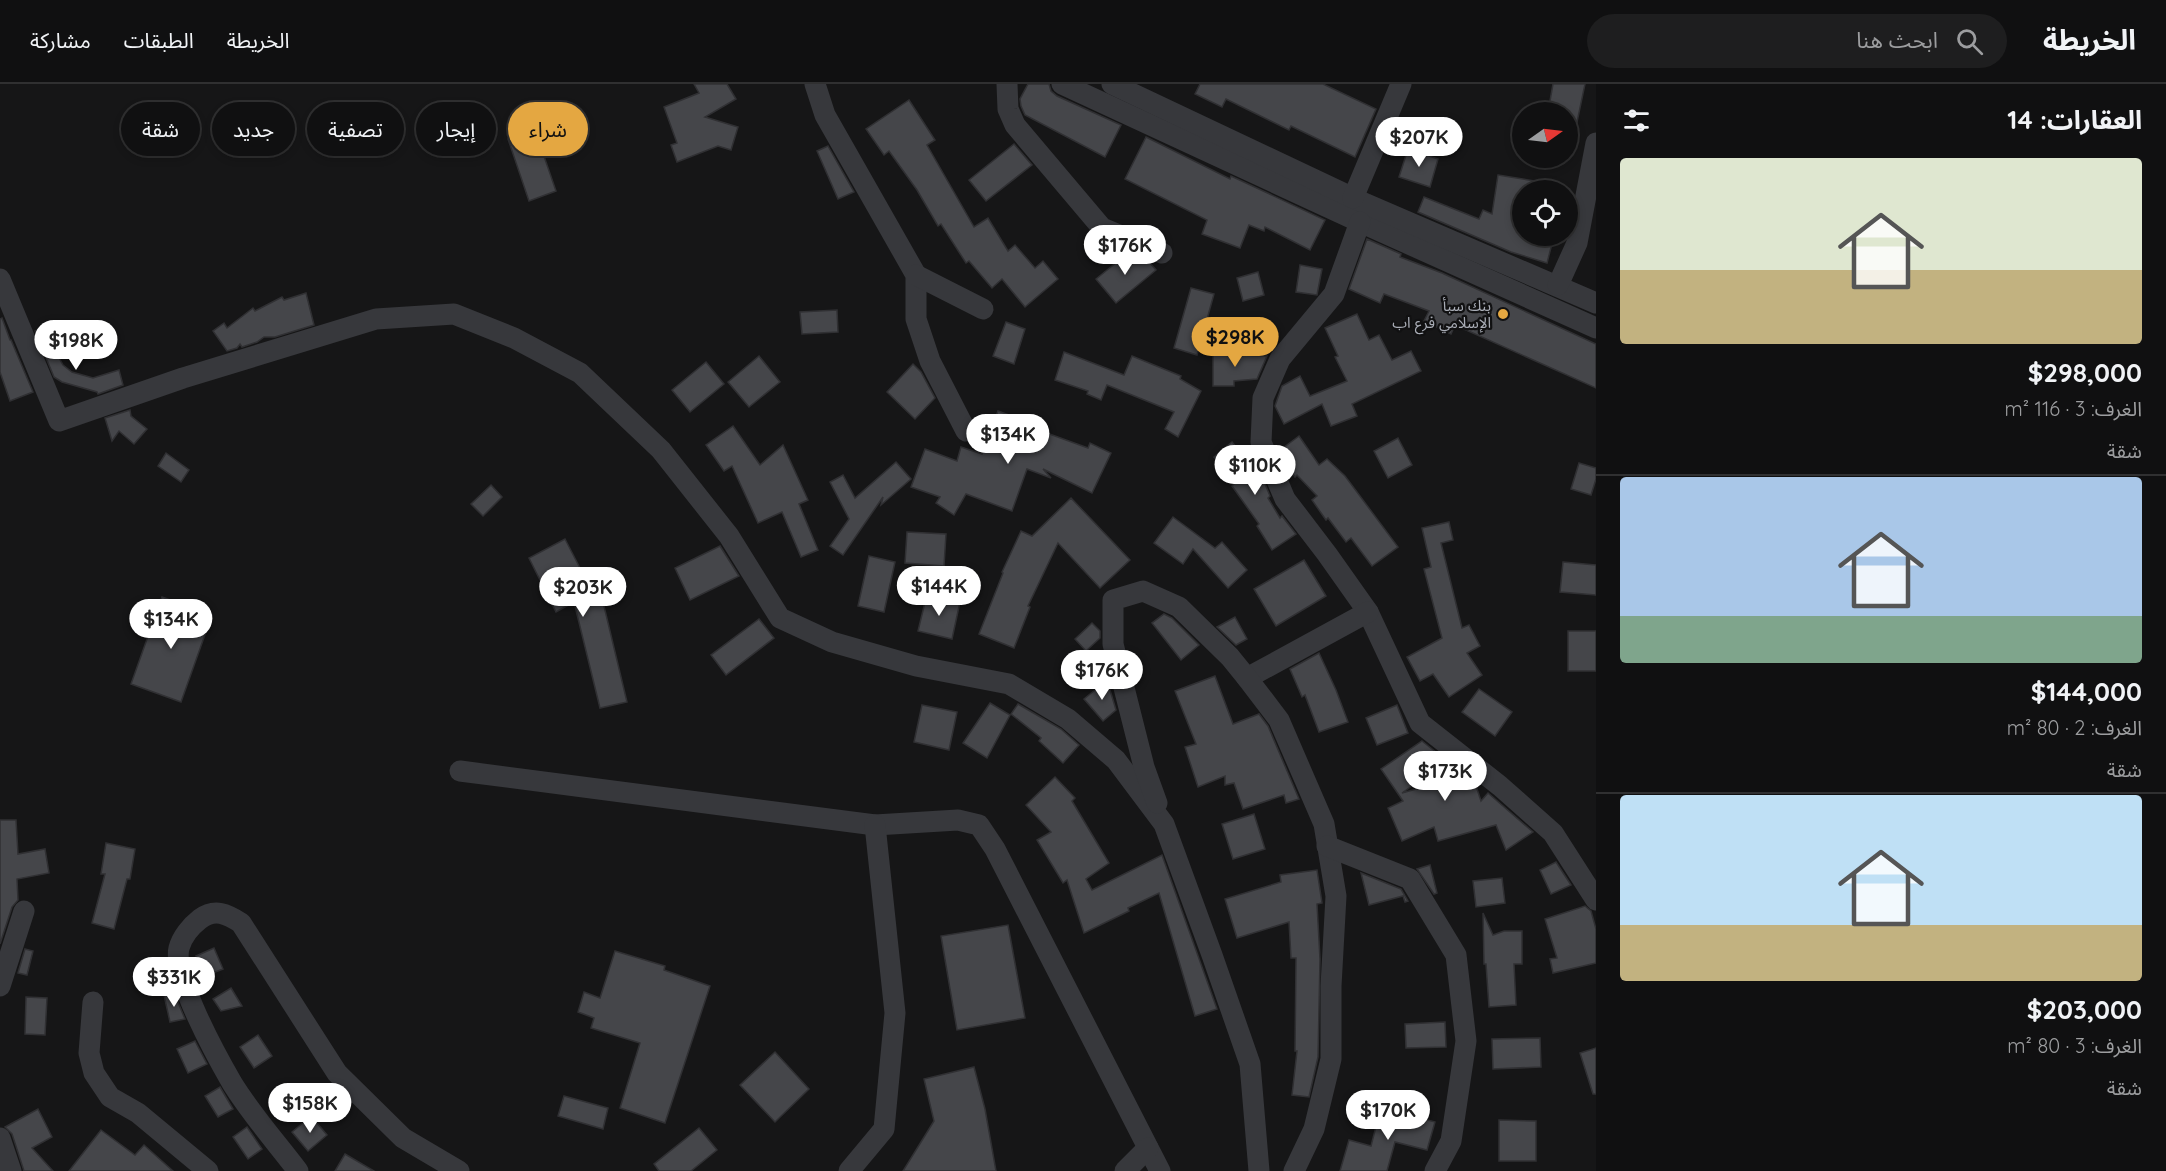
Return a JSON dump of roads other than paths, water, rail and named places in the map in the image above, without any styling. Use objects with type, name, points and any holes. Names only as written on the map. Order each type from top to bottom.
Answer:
[{"type":"street","points":[[815,84],[825,115],[916,275],[916,319],[930,361],[966,431]]},
{"type":"street","points":[[1007,84],[1008,109],[1015,125],[1102,228],[1162,252]]},
{"type":"street","points":[[1062,84],[1596,328]]},
{"type":"street","points":[[1112,84],[1353,198],[1596,303]]},
{"type":"street","points":[[1353,198],[1401,84]]},
{"type":"street","points":[[1558,285],[1577,243],[1596,143]]},
{"type":"street","points":[[1360,222],[1334,294],[1280,359],[1263,398],[1261,442],[1285,499],[1368,612],[1420,723],[1500,786],[1553,833],[1596,900]]},
{"type":"street","points":[[916,275],[983,309]]},
{"type":"street","points":[[0,279],[59,422],[183,378],[376,319],[454,314],[514,338],[580,373],[661,450],[729,536],[780,618],[832,642],[916,666],[1009,684],[1068,719],[1116,760],[1164,824]]},
{"type":"street","points":[[1259,1171],[1250,1064],[1144,768],[1113,644],[1113,600],[1143,591],[1179,607],[1230,657],[1247,678],[1279,720],[1324,824],[1336,896],[1331,986],[1331,1059],[1314,1129],[1294,1171]]},
{"type":"street","points":[[1247,678],[1368,612]]},
{"type":"street","points":[[459,771],[875,825],[958,820],[979,825],[995,849],[1160,1171]]},
{"type":"street","points":[[849,1171],[884,1129],[895,1013],[875,825]]},
{"type":"street","points":[[1327,846],[1410,879],[1456,955],[1466,1041],[1451,1141],[1435,1171]]},
{"type":"street","points":[[0,986],[24,911]]},
{"type":"street","points":[[298,1171],[233,1084],[191,1004],[180,974],[179,949],[191,926],[207,915],[224,912],[241,923],[338,1073],[403,1138],[459,1171]]},
{"type":"street","points":[[93,1002],[89,1053],[94,1073],[110,1097],[138,1113],[208,1171]]},
{"type":"street","points":[[0,1138],[11,1171]]},
{"type":"street","points":[[1125,1171],[1148,1148]]},
{"type":"place","name":"بنك سبأ الإسلامي فرع اب","points":[[1503,314]]}]
